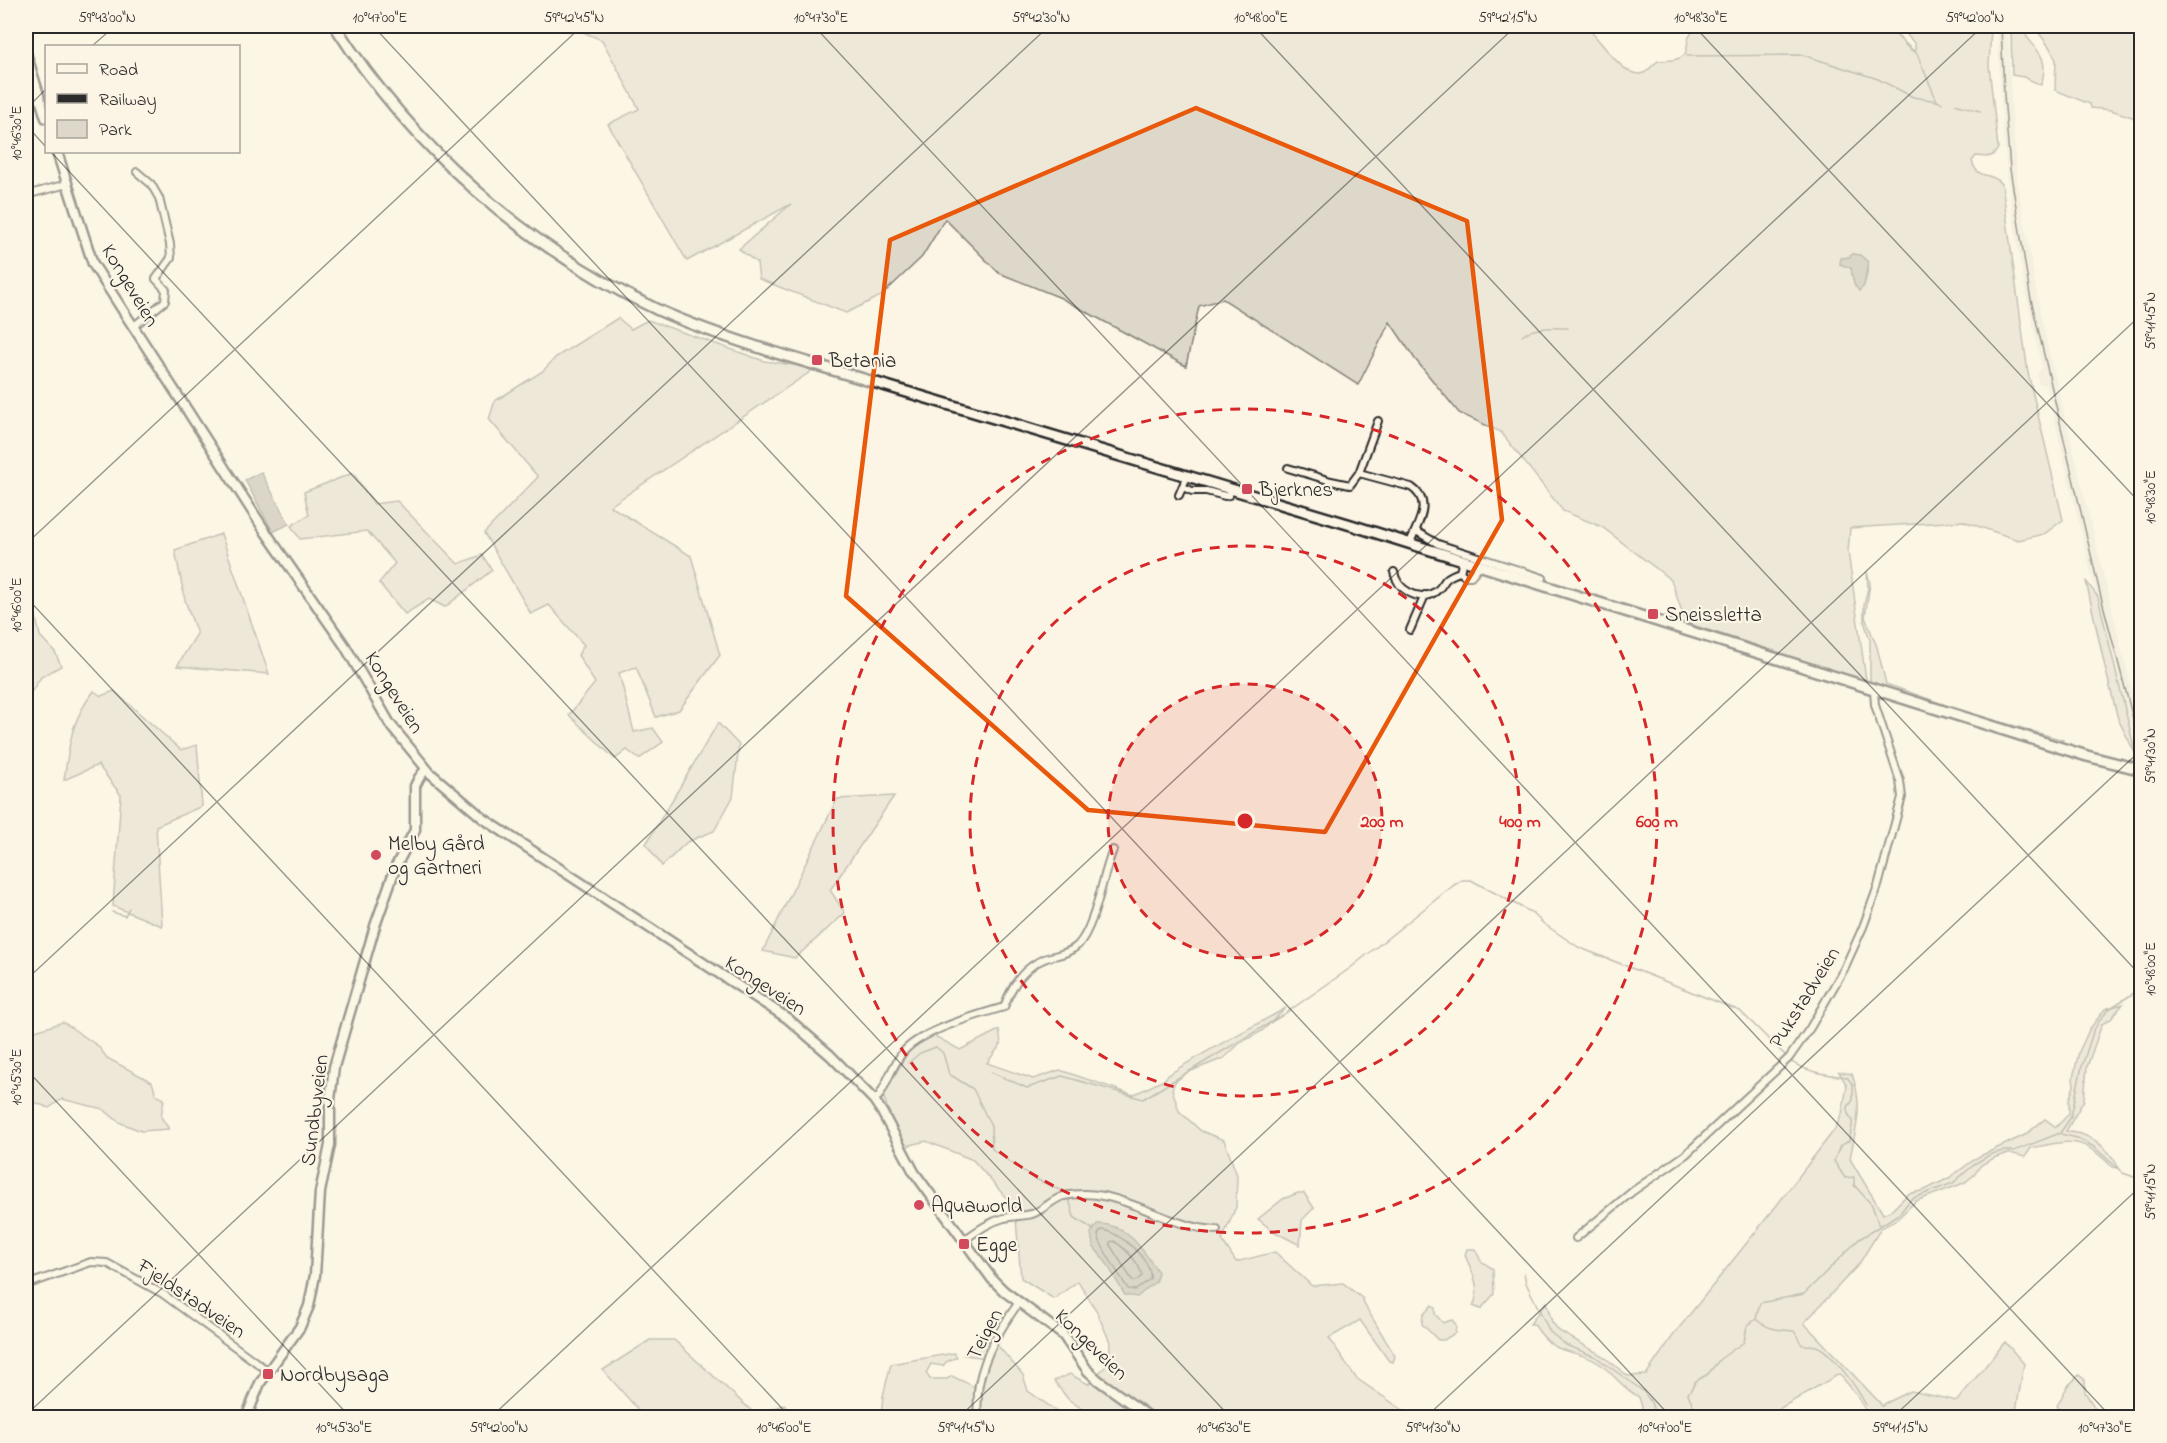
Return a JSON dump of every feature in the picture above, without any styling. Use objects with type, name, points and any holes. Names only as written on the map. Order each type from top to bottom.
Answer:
[{"type":"highway","points":[[335,26],[392,105],[463,179],[549,247],[630,295],[680,318],[752,345],[1410,543],[1874,690],[2087,756],[2142,770]]},
{"type":"main road","points":[[26,52],[45,115]]},
{"type":"main road","name":"Kongeveien","points":[[57,153],[93,264],[270,540],[345,646],[384,715],[426,769],[452,794],[484,819],[800,1028],[874,1100],[914,1172],[992,1279],[1063,1335],[1089,1372],[1098,1380],[1151,1418]]},
{"type":"main road","name":"Sundbyveien","points":[[246,1418],[257,1389],[300,1327],[311,1300],[320,1192],[330,1145],[330,1100],[334,1067],[382,906],[396,866],[415,830],[416,786],[418,778],[426,769]]},
{"type":"street","points":[[134,326],[165,301],[166,290],[156,279],[168,264],[171,250],[159,198],[147,180],[137,172]]},
{"type":"street","points":[[26,195],[67,184]]},
{"type":"street","points":[[1288,468],[1348,486],[1353,483],[1359,473],[1378,421]]},
{"type":"street","points":[[1359,473],[1411,487],[1418,492],[1423,499],[1424,508],[1410,543]]},
{"type":"street","points":[[1179,495],[1186,476]]},
{"type":"street","points":[[1183,487],[1192,491],[1206,490],[1225,496],[1229,495],[1231,489]]},
{"type":"street","points":[[1416,531],[1438,544],[1544,578]]},
{"type":"street","points":[[1460,572],[1463,560]]},
{"type":"street","points":[[1460,572],[1465,576],[1471,576],[1476,570]]},
{"type":"street","points":[[1394,572],[1396,580],[1408,593],[1415,596],[1435,592],[1446,577],[1460,572]]},
{"type":"street","points":[[1410,630],[1425,595]]},
{"type":"street","name":"Pukstadveien","points":[[1576,1238],[1634,1191],[1685,1155],[1787,1060],[1819,1014],[1856,945],[1878,886],[1901,803],[1900,781],[1875,705],[1874,690]]},
{"type":"street","points":[[874,1100],[879,1096],[902,1053],[909,1047],[946,1027],[1004,1007],[1025,972],[1042,960],[1066,952],[1078,944],[1092,917],[1113,850]]},
{"type":"street","points":[[964,1240],[982,1227],[996,1221],[1033,1213],[1058,1198],[1074,1195],[1115,1198],[1176,1222],[1217,1230]]},
{"type":"street","name":"Fjeldstadveien","points":[[26,1286],[94,1262],[107,1263],[156,1289],[268,1371]]},
{"type":"street","name":"Teigen","points":[[977,1418],[979,1384],[986,1358],[993,1342],[1019,1302]]},
{"type":"highlighted area","points":[[1196,108],[1467,221],[1502,520],[1325,832],[1088,810],[846,596],[890,240]]},
{"type":"shaded area","points":[[1997,26],[2008,26],[2011,106],[2018,185],[2041,319],[2141,729],[2141,766],[2118,686],[2046,384],[2039,384],[2037,375],[2042,367],[2022,274],[2009,189],[2003,133]]},
{"type":"green space","points":[[524,26],[1585,26],[1620,65],[1636,74],[1644,73],[1659,61],[1675,60],[1684,55],[1689,37],[1698,26],[1881,26],[1892,30],[1911,51],[1915,50],[1915,44],[1899,26],[1991,26],[1989,66],[1998,148],[1991,156],[1976,156],[1972,161],[1977,171],[2002,184],[2028,373],[2063,520],[2044,534],[2018,540],[1963,521],[1850,528],[1848,552],[1866,680],[1686,623],[1671,580],[1602,527],[1563,511],[1501,432],[1459,413],[1415,359],[1390,322],[1358,385],[1223,299],[1199,306],[1186,366],[1061,298],[999,273],[945,219],[922,257],[881,296],[846,313],[759,279],[757,263],[739,249],[791,204],[687,261],[608,124],[639,109],[602,40],[583,32]],"holes":[[[1853,254],[1866,260],[1867,272],[1865,282],[1855,287],[1851,268],[1840,264],[1841,259]]]},
{"type":"green space","points":[[2011,26],[2020,26],[2039,52],[2044,65],[2041,85],[2024,77],[2012,75]]},
{"type":"green space","points":[[2034,26],[2141,26],[2141,120],[2111,110],[2091,108],[2090,104],[2055,90],[2056,60]]},
{"type":"green space","points":[[618,318],[631,329],[648,320],[764,361],[816,368],[610,506],[691,556],[720,655],[679,710],[656,717],[636,667],[619,673],[634,732],[653,728],[663,742],[639,759],[627,750],[615,759],[569,715],[595,683],[578,655],[584,645],[549,605],[531,614],[484,533],[538,477],[489,419],[495,401],[543,371],[556,357]]},
{"type":"green space","points":[[353,473],[374,504],[397,501],[458,564],[482,555],[492,570],[445,607],[429,599],[405,614],[379,583],[395,563],[367,531],[300,539],[291,526],[309,515],[304,492]]},
{"type":"green space","points":[[221,534],[269,674],[177,666],[197,634],[185,600],[175,550]]},
{"type":"green space","points":[[26,572],[40,636],[55,652],[61,666],[41,677],[26,700]]},
{"type":"green space","points":[[1867,572],[1870,583],[1865,617],[1877,647],[1886,684],[1960,710],[2063,740],[2061,743],[1873,684],[1870,680],[1870,640],[1864,621],[1864,605],[1868,588]]},
{"type":"green space","points":[[2086,581],[2098,597],[2136,755],[2118,719]]},
{"type":"green space","points":[[94,691],[101,696],[114,691],[181,750],[197,745],[202,806],[156,826],[162,926],[113,906],[121,795],[98,765],[64,780],[76,723]]},
{"type":"green space","points":[[718,723],[739,745],[733,797],[714,831],[687,842],[662,866],[646,844]]},
{"type":"green space","points":[[894,796],[830,890],[845,913],[795,958],[763,951],[837,799]]},
{"type":"green space","points":[[2123,1004],[2111,1019],[2102,1024],[2087,1067],[2084,1100],[2066,1131],[2084,1135],[2096,1141],[2110,1153],[2118,1168],[2112,1167],[2084,1145],[2066,1142],[2031,1148],[2025,1157],[2010,1153],[1996,1157],[1981,1165],[1964,1183],[1916,1201],[1895,1221],[1881,1228],[1859,1264],[1804,1323],[1882,1405],[1911,1391],[1957,1401],[2005,1342],[2024,1364],[2015,1417],[1868,1417],[1856,1394],[1839,1374],[1765,1417],[1645,1417],[1639,1397],[1605,1368],[1590,1358],[1558,1348],[1542,1336],[1534,1324],[1530,1324],[1546,1302],[1552,1322],[1559,1331],[1603,1356],[1628,1376],[1646,1375],[1675,1333],[1835,1129],[1842,1114],[1847,1086],[1839,1072],[1852,1074],[1858,1098],[1858,1117],[1850,1159],[1883,1214],[1892,1210],[1908,1194],[1925,1190],[1949,1178],[1978,1157],[2025,1135],[2045,1119],[2056,1127],[2069,1114],[2069,1100],[2074,1086],[2073,1078],[2079,1052],[2089,1030],[2105,1009]]},
{"type":"green space","points":[[1286,1008],[1262,1031],[1240,1043],[1224,1058],[1186,1073],[1175,1082],[1172,1089],[1179,1111],[1201,1131],[1224,1140],[1237,1175],[1236,1207],[1222,1240],[1236,1262],[1275,1252],[1312,1286],[1343,1283],[1363,1299],[1395,1356],[1393,1362],[1389,1361],[1360,1320],[1329,1338],[1356,1378],[1413,1417],[1340,1417],[1333,1412],[1325,1418],[1088,1417],[1089,1414],[1068,1399],[1054,1381],[1070,1374],[1088,1384],[1109,1363],[1110,1342],[1096,1310],[1078,1281],[1054,1299],[1021,1278],[1015,1208],[973,1160],[926,1141],[903,1147],[883,1096],[910,1049],[933,1035],[960,1050],[999,1030],[1001,1044],[987,1063],[1033,1079],[1060,1070],[1133,1095],[1164,1080],[1168,1075],[1197,1057]],"holes":[[[1093,1246],[1156,1282],[1125,1295],[1106,1262]]]},
{"type":"green space","points":[[63,1022],[98,1046],[107,1058],[152,1082],[156,1095],[164,1099],[161,1117],[169,1129],[141,1131],[119,1122],[103,1109],[62,1099],[49,1108],[26,1099],[26,1034]]},
{"type":"green space","points":[[1304,1193],[1314,1208],[1302,1220],[1300,1245],[1273,1231],[1258,1219],[1283,1199]]},
{"type":"green space","points":[[1467,1249],[1475,1249],[1481,1261],[1493,1269],[1494,1294],[1481,1309],[1473,1306],[1477,1293],[1473,1274],[1465,1255]]},
{"type":"green space","points":[[1432,1305],[1435,1308],[1435,1314],[1443,1323],[1452,1320],[1456,1325],[1455,1333],[1444,1340],[1438,1340],[1422,1324],[1423,1315]]},
{"type":"green space","points":[[650,1340],[674,1340],[755,1414],[784,1405],[799,1417],[640,1417],[642,1414],[603,1370]]},
{"type":"green space","points":[[993,1340],[1023,1375],[1028,1391],[1065,1417],[881,1418],[883,1396],[891,1364],[954,1353],[957,1357],[943,1366],[931,1364],[926,1373],[930,1379],[947,1379],[952,1376],[981,1390],[987,1358],[964,1355],[971,1344]]},
{"type":"green space","points":[[2079,1375],[2085,1380],[2085,1392],[2099,1415],[2096,1417],[2068,1417],[2057,1406],[2067,1387]]},
{"type":"water","points":[[1853,254],[1860,255],[1868,262],[1864,286],[1859,291],[1854,284],[1851,268],[1840,264],[1841,258]]},
{"type":"water","points":[[261,472],[289,524],[273,532],[245,480]]},
{"type":"water","points":[[1097,1224],[1108,1225],[1126,1233],[1140,1247],[1158,1272],[1156,1281],[1137,1297],[1125,1295],[1106,1262],[1093,1246],[1091,1233]]},
{"type":"waterway","points":[[1886,26],[1917,54],[1937,101],[1942,103]]},
{"type":"waterway","points":[[1687,56],[1803,55],[1878,79],[1913,97],[1937,101]]},
{"type":"waterway","points":[[1955,104],[1980,111]]},
{"type":"waterway","points":[[1522,336],[1538,329],[1568,328]]},
{"type":"waterway","points":[[991,1072],[1027,1088],[1062,1076],[1143,1099],[1283,1015],[1349,969],[1463,880],[1471,880],[1532,913],[1578,947],[1740,1011],[1786,1056]]},
{"type":"waterway","points":[[112,912],[125,916],[129,908]]},
{"type":"waterway","points":[[1674,1418],[1693,1405],[1688,1394],[1696,1381],[1708,1374],[1720,1359],[1744,1342],[1747,1326],[1756,1319],[1760,1303],[1804,1294],[1858,1240],[1900,1213],[1911,1199],[1953,1183],[1976,1163],[1991,1154],[2014,1151],[2060,1133],[2071,1117],[2082,1066],[2099,1021],[2109,1009],[2142,988]]},
{"type":"waterway","points":[[908,1063],[920,1053],[936,1047],[943,1053],[949,1074],[973,1089],[991,1126],[992,1149],[1031,1177],[1064,1192]]},
{"type":"waterway","points":[[1789,1060],[1809,1070],[1847,1077],[1853,1085],[1853,1100],[1848,1107],[1848,1114],[1853,1121],[1849,1141],[1840,1146],[1834,1161],[1845,1178],[1854,1177],[1854,1185],[1872,1205],[1879,1226]]},
{"type":"waterway","points":[[2061,1134],[2077,1138],[2094,1147],[2123,1173],[2142,1180]]},
{"type":"waterway","points":[[1069,1199],[1074,1217],[1094,1230]]},
{"type":"waterway","points":[[1524,1273],[1526,1283],[1550,1332],[1566,1345],[1596,1357],[1643,1391],[1651,1402],[1656,1418]]},
{"type":"waterway","points":[[1757,1320],[1770,1328],[1794,1331],[1802,1345],[1816,1346],[1830,1355],[1866,1405]]},
{"type":"railway","points":[[2001,26],[2010,169],[2030,295],[2100,593],[2142,753]]},
{"type":"place","name":"Betania","points":[[817,360]]},
{"type":"place","name":"Bjerknes","points":[[1247,489]]},
{"type":"place","name":"Sneissletta","points":[[1653,614]]},
{"type":"place","name":"Melby Gård og Gartneri","points":[[376,855]]},
{"type":"place","name":"Aquaworld","points":[[919,1205]]},
{"type":"place","name":"Egge","points":[[964,1244]]},
{"type":"place","name":"Nordbysaga","points":[[268,1374]]}]
